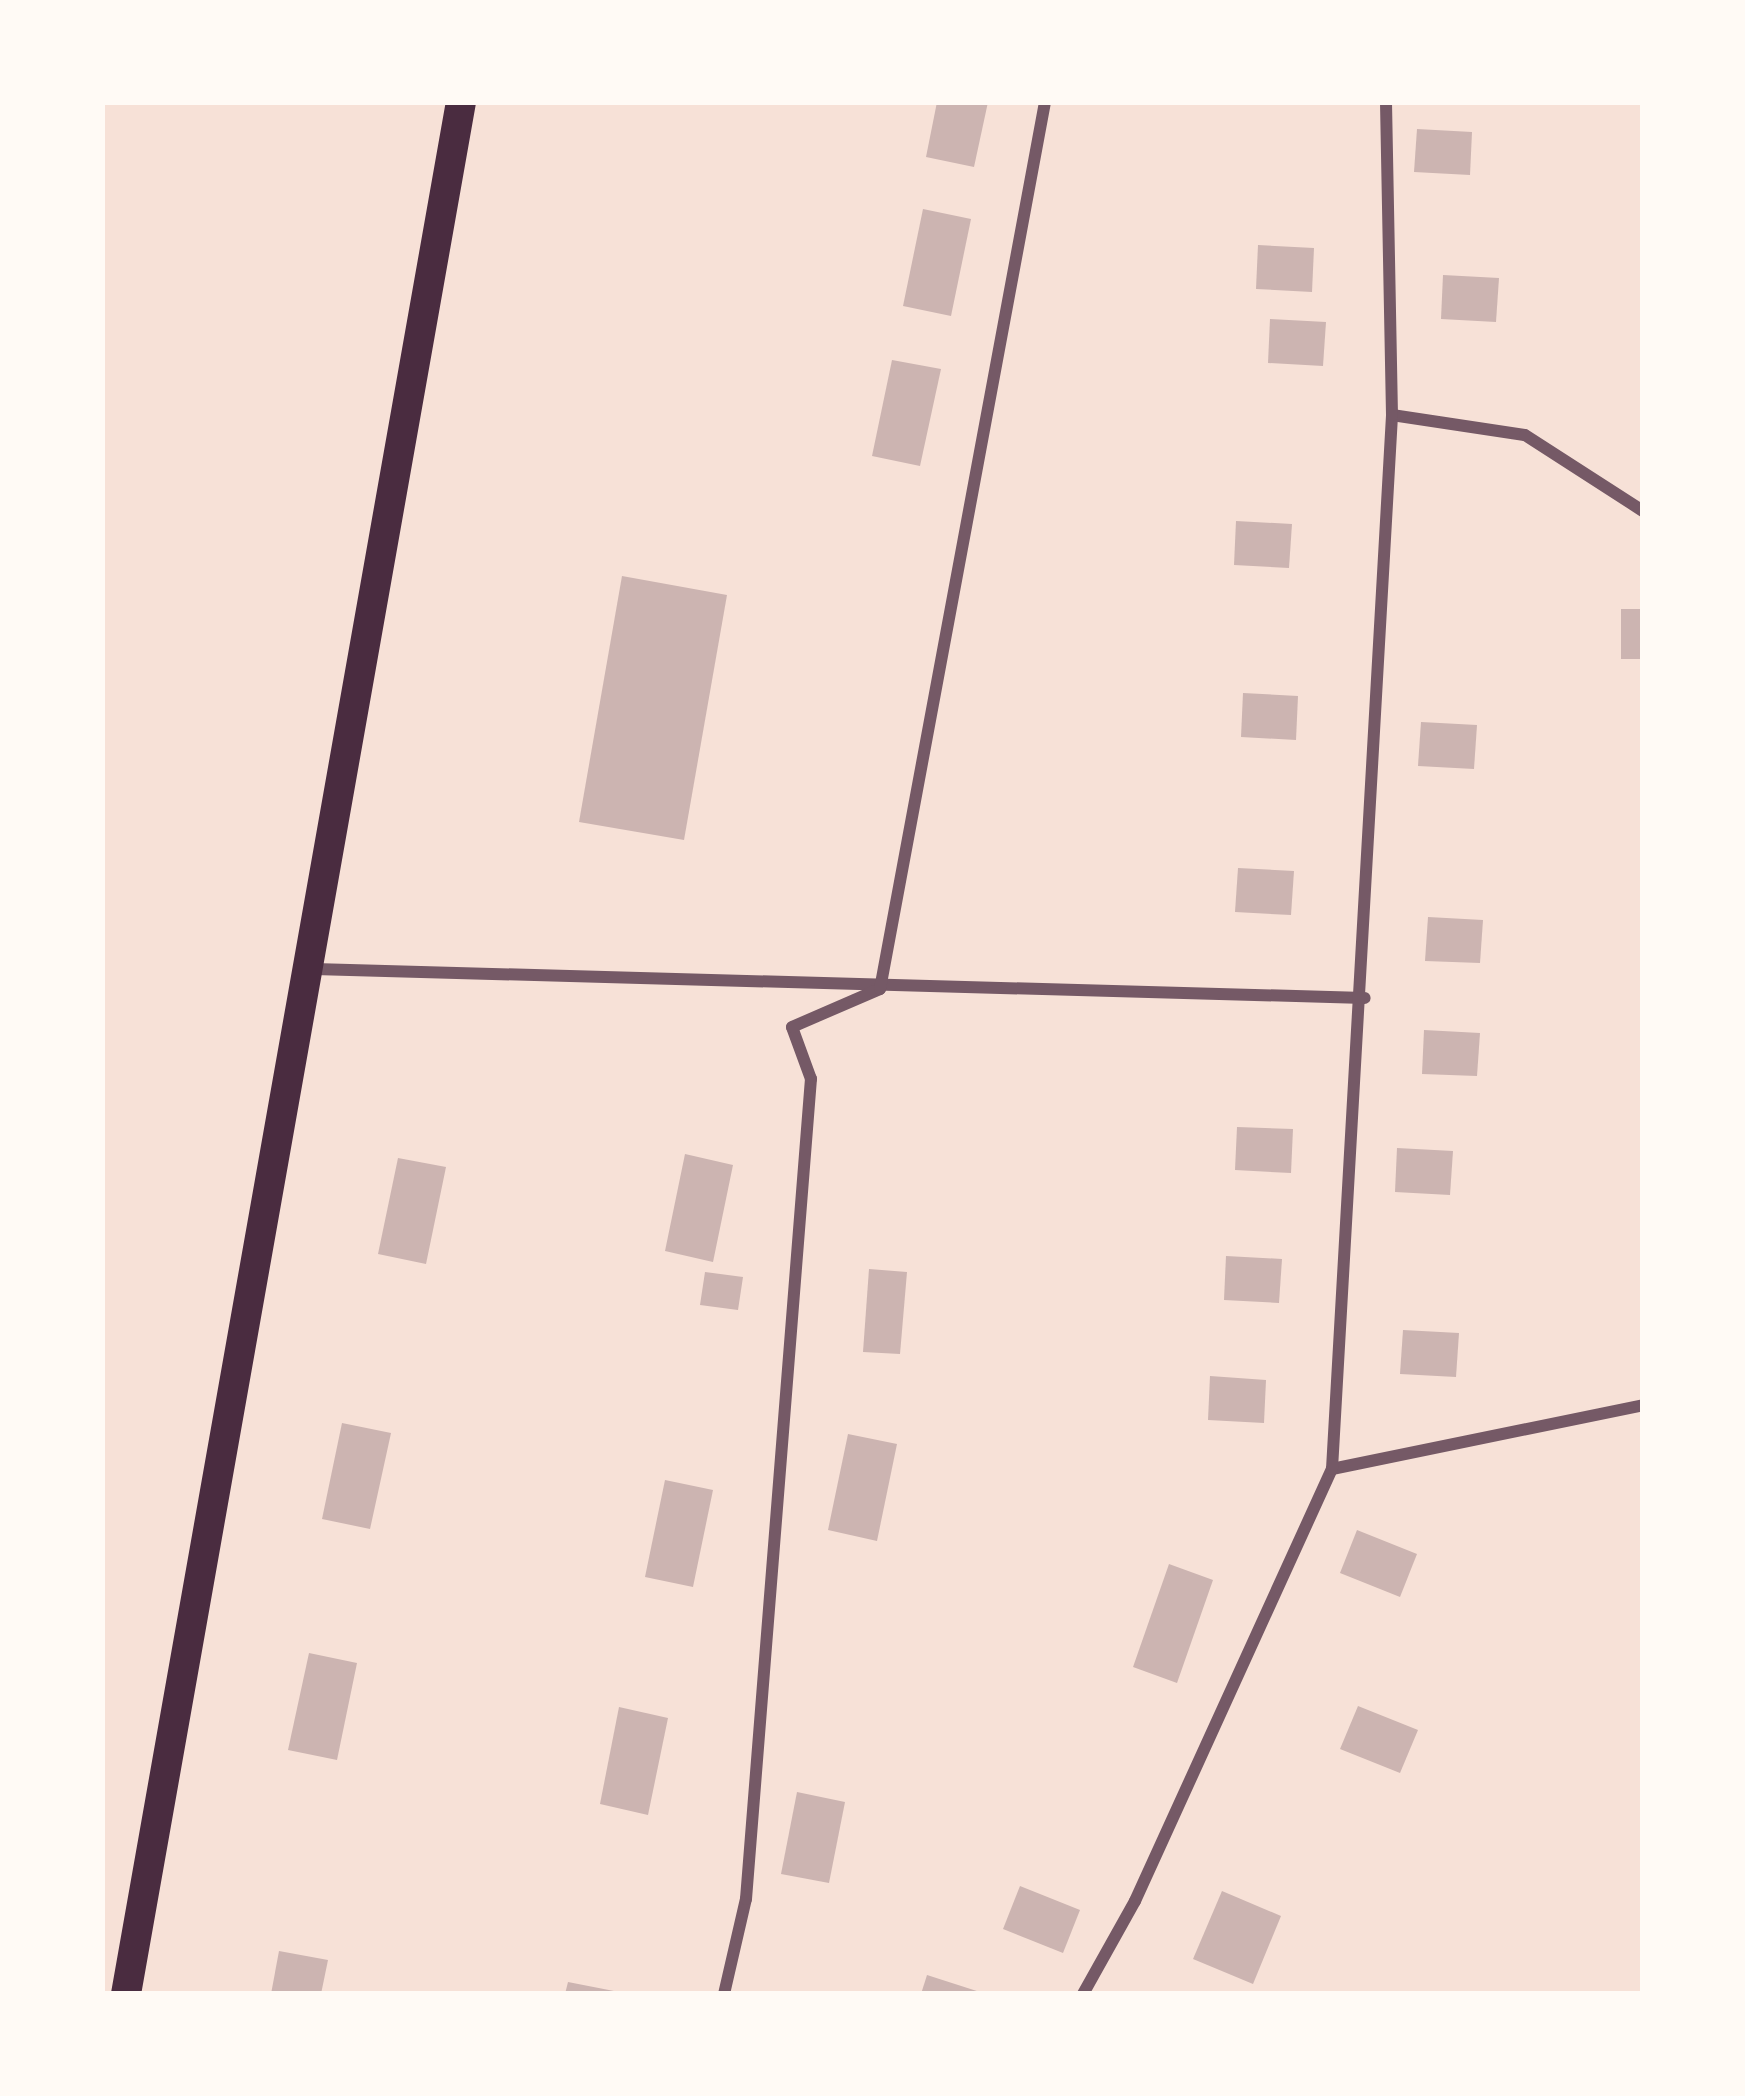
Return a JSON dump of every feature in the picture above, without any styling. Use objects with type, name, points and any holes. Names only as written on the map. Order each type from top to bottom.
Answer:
[{"type":"main road","points":[[126,1994],[314,969],[461,102]]},
{"type":"street","points":[[880,989],[1046,102]]},
{"type":"street","points":[[1083,1994],[1135,1901],[1332,1469],[1365,998],[1392,415],[1385,102]]},
{"type":"street","points":[[1392,415],[1525,435],[1643,512]]},
{"type":"street","points":[[314,969],[880,989],[1365,998]]},
{"type":"street","points":[[724,1994],[746,1899],[811,1079],[792,1027],[880,989]]},
{"type":"street","points":[[1332,1469],[1643,1405]]},
{"type":"building","points":[[937,102],[988,102],[974,167],[926,157]]},
{"type":"building","points":[[1417,129],[1472,132],[1470,175],[1414,172]]},
{"type":"building","points":[[923,209],[971,219],[951,316],[903,306]]},
{"type":"building","points":[[1258,245],[1314,248],[1312,292],[1256,289]]},
{"type":"building","points":[[1443,275],[1499,278],[1496,322],[1441,319]]},
{"type":"building","points":[[1270,319],[1326,322],[1323,366],[1268,363]]},
{"type":"building","points":[[892,360],[941,369],[920,466],[872,456]]},
{"type":"building","points":[[1236,521],[1292,524],[1289,568],[1234,565]]},
{"type":"building","points":[[622,576],[727,595],[684,840],[579,822]]},
{"type":"building","points":[[1621,609],[1643,609],[1643,659],[1621,659]]},
{"type":"building","points":[[1243,693],[1298,696],[1296,740],[1241,737]]},
{"type":"building","points":[[1421,722],[1477,725],[1474,769],[1418,766]]},
{"type":"building","points":[[1238,868],[1294,871],[1291,915],[1235,912]]},
{"type":"building","points":[[1428,917],[1483,920],[1480,963],[1425,961]]},
{"type":"building","points":[[1424,1030],[1480,1033],[1477,1076],[1422,1074]]},
{"type":"building","points":[[1237,1127],[1293,1129],[1291,1173],[1235,1170]]},
{"type":"building","points":[[1397,1148],[1453,1151],[1450,1195],[1395,1192]]},
{"type":"building","points":[[685,1154],[733,1165],[713,1262],[665,1251]]},
{"type":"building","points":[[398,1158],[446,1167],[426,1264],[378,1254]]},
{"type":"building","points":[[1226,1256],[1282,1259],[1279,1303],[1224,1300]]},
{"type":"building","points":[[869,1269],[907,1272],[900,1354],[863,1352]]},
{"type":"building","points":[[705,1272],[743,1277],[738,1310],[700,1305]]},
{"type":"building","points":[[1403,1330],[1459,1333],[1456,1377],[1400,1374]]},
{"type":"building","points":[[1210,1376],[1266,1380],[1264,1423],[1208,1420]]},
{"type":"building","points":[[342,1423],[391,1433],[370,1529],[322,1519]]},
{"type":"building","points":[[848,1434],[897,1444],[877,1541],[828,1530]]},
{"type":"building","points":[[665,1480],[713,1490],[693,1587],[645,1577]]},
{"type":"building","points":[[1357,1530],[1417,1554],[1400,1597],[1340,1573]]},
{"type":"building","points":[[1169,1564],[1213,1580],[1177,1683],[1133,1667]]},
{"type":"building","points":[[309,1653],[357,1663],[337,1760],[288,1750]]},
{"type":"building","points":[[1358,1706],[1418,1730],[1400,1773],[1340,1749]]},
{"type":"building","points":[[619,1707],[668,1718],[648,1815],[600,1804]]},
{"type":"building","points":[[797,1792],[845,1802],[829,1883],[781,1874]]},
{"type":"building","points":[[1020,1886],[1080,1910],[1063,1953],[1003,1929]]},
{"type":"building","points":[[1222,1891],[1281,1916],[1253,1984],[1193,1959]]},
{"type":"building","points":[[279,1951],[328,1960],[321,1994],[271,1994]]},
{"type":"building","points":[[927,1975],[983,1993],[983,1994],[921,1994]]},
{"type":"building","points":[[568,1982],[619,1992],[619,1994],[565,1994]]}]
